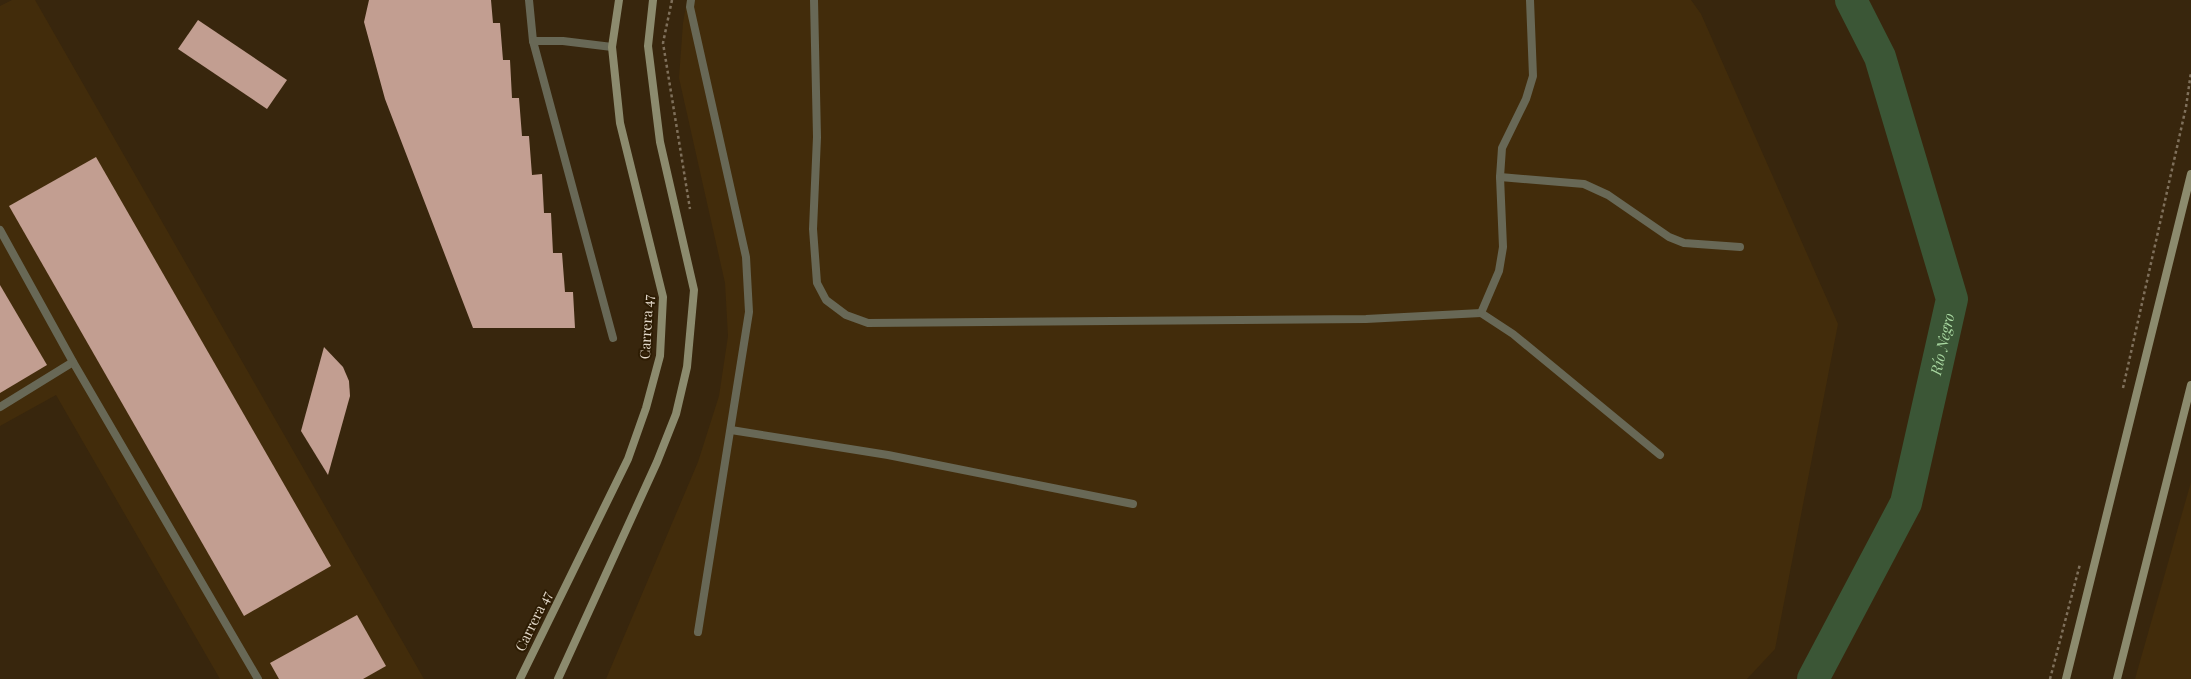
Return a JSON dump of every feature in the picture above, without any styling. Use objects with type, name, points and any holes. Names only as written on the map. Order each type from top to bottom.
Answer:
[{"type":"street","name":"Carrera 47","points":[[520,679],[628,459],[646,408],[660,356],[663,297],[620,123],[612,47],[619,0]]},
{"type":"street","points":[[558,679],[657,462],[676,414],[687,367],[694,290],[660,142],[648,46],[654,0]]},
{"type":"street","points":[[2066,679],[2191,174]]},
{"type":"street","points":[[2117,679],[2191,384]]},
{"type":"lane","points":[[529,0],[533,41],[613,338]]},
{"type":"lane","points":[[692,0],[690,7],[746,257],[749,312],[698,632]]},
{"type":"lane","points":[[814,0],[817,137],[813,229],[817,283],[826,300],[846,315],[868,323],[1366,319],[1481,313],[1513,334],[1660,455]]},
{"type":"lane","points":[[1481,313],[1499,271],[1503,248],[1500,177],[1502,148],[1526,99],[1533,76],[1530,0]]},
{"type":"lane","points":[[533,41],[563,41],[612,47]]},
{"type":"lane","points":[[1500,177],[1584,184],[1608,195],[1669,238],[1684,243],[1740,247]]},
{"type":"lane","points":[[0,230],[73,362],[258,679]]},
{"type":"lane","points":[[0,407],[73,362]]},
{"type":"lane","points":[[731,430],[888,455],[1133,504]]},
{"type":"path","points":[[2122,393],[2186,107],[2191,72]]},
{"type":"path","points":[[2050,679],[2080,562]]},
{"type":"shaded area","points":[[12,0],[35,0],[424,679],[220,679],[56,395],[0,426],[0,6]]},
{"type":"shaded area","points":[[687,0],[1691,0],[1701,14],[1838,324],[1775,649],[1747,679],[606,679],[698,462],[719,396],[728,336],[725,283],[679,78],[683,23]]},
{"type":"shaded area","points":[[2191,482],[2191,679],[2135,679]]},
{"type":"building","points":[[369,0],[491,0],[493,23],[500,23],[503,60],[510,60],[512,98],[519,98],[522,136],[529,136],[532,175],[542,174],[544,213],[551,213],[553,253],[562,253],[565,292],[573,292],[575,328],[473,328],[385,99],[364,22]]},
{"type":"building","points":[[198,20],[287,80],[267,109],[178,49]]},
{"type":"building","points":[[96,157],[331,566],[244,616],[9,206]]},
{"type":"building","points":[[0,285],[47,365],[0,393]]},
{"type":"building","points":[[324,347],[343,367],[349,381],[350,396],[328,475],[301,431]]},
{"type":"building","points":[[357,615],[386,666],[363,679],[279,679],[270,663]]},
{"type":"waterway","name":"Río Negro","points":[[1813,679],[1906,503],[1952,299],[1880,57],[1851,0]]}]
